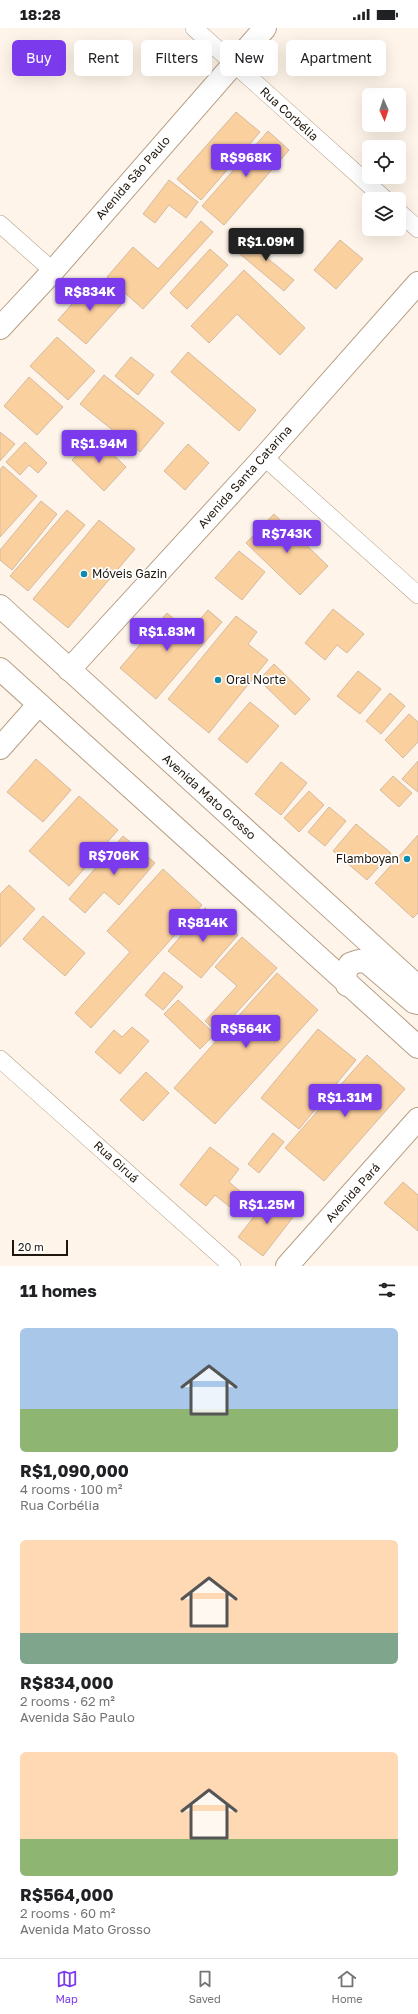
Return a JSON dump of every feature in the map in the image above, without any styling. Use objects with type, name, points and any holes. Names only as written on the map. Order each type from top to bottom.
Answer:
[{"type":"main road","name":"Avenida São Paulo","points":[[254,40],[265,28]]},
{"type":"main road","name":"Avenida São Paulo","points":[[0,328],[53,271],[222,76]]},
{"type":"main road","name":"Avenida Santa Catarina","points":[[69,670],[264,457],[418,283]]},
{"type":"main road","name":"Avenida Mato Grosso","points":[[0,606],[418,987]]},
{"type":"main road","points":[[0,669],[418,1047]]},
{"type":"main road","points":[[0,748],[39,704]]},
{"type":"main road","points":[[347,984],[345,973],[350,964],[359,961],[367,962],[414,1002],[418,1003]]},
{"type":"main road","name":"Avenida Pará","points":[[287,1266],[418,1120]]},
{"type":"street","name":"Rua Corbélia","points":[[194,28],[220,51]]},
{"type":"street","name":"Rua Corbélia","points":[[247,76],[376,192]]},
{"type":"street","points":[[406,218],[418,229]]},
{"type":"street","points":[[0,224],[53,271]]},
{"type":"street","points":[[264,457],[418,595]]},
{"type":"street","name":"Rua Giruá","points":[[0,1058],[232,1266]]},
{"type":"building","points":[[236,112],[260,132],[201,200],[177,179]]},
{"type":"building","points":[[268,131],[289,150],[224,225],[202,206]]},
{"type":"building","points":[[169,180],[198,202],[186,218],[169,205],[155,223],[143,214]]},
{"type":"building","points":[[201,221],[213,232],[143,309],[107,277],[133,247],[158,269]]},
{"type":"building","points":[[259,233],[270,243],[261,253],[294,280],[284,291],[240,254]]},
{"type":"building","points":[[340,240],[363,259],[336,289],[314,270]]},
{"type":"building","points":[[210,249],[228,265],[187,309],[170,293]]},
{"type":"building","points":[[244,270],[305,328],[280,355],[237,314],[209,343],[191,326]]},
{"type":"building","points":[[93,280],[121,305],[86,344],[58,320]]},
{"type":"building","points":[[57,337],[95,371],[68,400],[30,366]]},
{"type":"building","points":[[188,352],[256,410],[239,431],[171,372]]},
{"type":"building","points":[[131,357],[154,375],[138,395],[115,376]]},
{"type":"building","points":[[104,375],[164,423],[140,452],[80,404]]},
{"type":"building","points":[[29,377],[63,407],[37,435],[4,406]]},
{"type":"building","points":[[0,432],[15,444],[0,461]]},
{"type":"building","points":[[94,436],[126,467],[104,491],[72,460]]},
{"type":"building","points":[[25,442],[47,463],[38,473],[29,465],[20,475],[6,462]]},
{"type":"building","points":[[188,444],[209,463],[185,490],[164,471]]},
{"type":"building","points":[[3,466],[37,496],[0,537],[0,470]]},
{"type":"building","points":[[41,501],[57,514],[12,570],[0,560],[0,550]]},
{"type":"building","points":[[67,510],[85,525],[28,591],[10,576]]},
{"type":"building","points":[[274,514],[328,566],[300,595],[246,543]]},
{"type":"building","name":"Móveis Gazin","points":[[99,520],[135,549],[68,628],[33,599]]},
{"type":"building","points":[[239,551],[265,572],[242,600],[215,578]]},
{"type":"building","points":[[333,609],[364,634],[347,653],[337,645],[325,660],[305,643]]},
{"type":"building","points":[[208,610],[222,622],[156,699],[120,668],[167,613],[189,632]]},
{"type":"building","name":"Oral Norte","points":[[236,616],[257,632],[248,644],[268,660],[209,733],[168,699]]},
{"type":"building","points":[[274,664],[310,699],[295,715],[259,680]]},
{"type":"building","points":[[358,671],[381,689],[360,714],[337,696]]},
{"type":"building","points":[[390,693],[405,706],[381,734],[366,721]]},
{"type":"building","points":[[250,702],[279,726],[247,763],[218,739]]},
{"type":"building","points":[[409,714],[418,722],[418,742],[403,758],[385,740]]},
{"type":"building","points":[[36,759],[71,790],[43,822],[7,792]]},
{"type":"building","points":[[418,761],[418,792],[402,779]]},
{"type":"building","points":[[281,762],[307,783],[281,815],[255,794]]},
{"type":"building","points":[[393,776],[412,793],[399,807],[380,790]]},
{"type":"building","points":[[309,791],[324,805],[299,832],[284,818]]},
{"type":"building","points":[[79,796],[118,830],[69,886],[29,851]]},
{"type":"building","points":[[329,807],[346,821],[325,846],[308,832]]},
{"type":"building","points":[[356,824],[391,853],[367,880],[333,851]]},
{"type":"building","name":"Flamboyan","points":[[418,835],[418,913],[413,918],[375,883]]},
{"type":"building","points":[[123,836],[155,863],[119,905],[104,892],[85,913],[69,899]]},
{"type":"building","points":[[163,869],[202,905],[91,1028],[75,1013],[130,952],[107,931]]},
{"type":"building","points":[[9,885],[35,909],[0,947],[0,894]]},
{"type":"building","points":[[205,908],[238,935],[201,978],[168,951]]},
{"type":"building","points":[[43,916],[85,953],[65,976],[23,939]]},
{"type":"building","points":[[242,937],[277,968],[218,1033],[205,1021],[237,986],[215,967]]},
{"type":"building","points":[[164,972],[183,987],[163,1010],[145,995]]},
{"type":"building","points":[[277,973],[318,1010],[215,1124],[174,1088]]},
{"type":"building","points":[[178,1000],[215,1034],[200,1049],[164,1014]]},
{"type":"building","points":[[132,1027],[149,1041],[120,1074],[95,1052],[114,1030],[122,1037]]},
{"type":"building","points":[[318,1029],[356,1060],[299,1129],[261,1098]]},
{"type":"building","points":[[367,1055],[405,1089],[324,1181],[285,1148]]},
{"type":"building","points":[[146,1072],[169,1093],[143,1121],[120,1100]]},
{"type":"building","points":[[273,1133],[284,1142],[259,1173],[248,1164]]},
{"type":"building","points":[[210,1147],[239,1169],[229,1182],[241,1192],[230,1207],[215,1195],[206,1206],[180,1185]]},
{"type":"building","points":[[403,1182],[418,1195],[418,1231],[384,1203]]},
{"type":"building","points":[[272,1194],[297,1212],[263,1256],[238,1237]]},
{"type":"place","name":"Móveis Gazin","points":[[84,574]]},
{"type":"place","name":"Oral Norte","points":[[218,680]]},
{"type":"place","name":"Flamboyan","points":[[407,859]]}]
